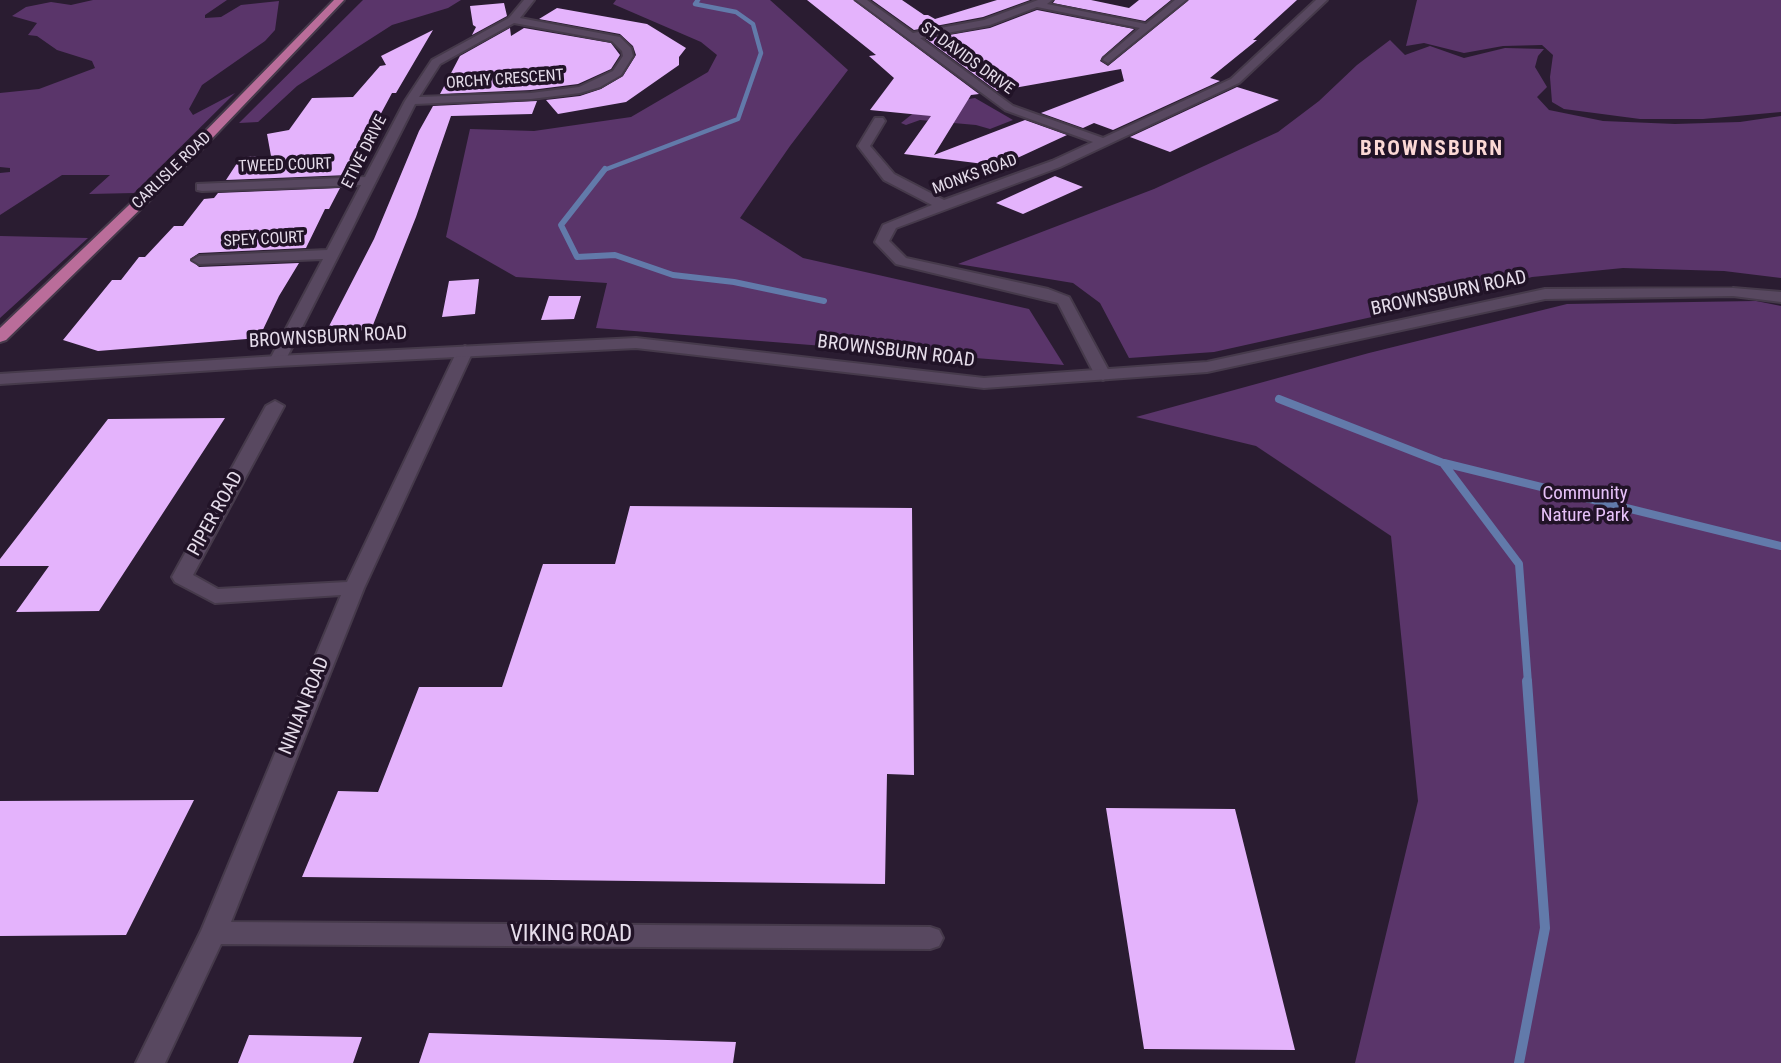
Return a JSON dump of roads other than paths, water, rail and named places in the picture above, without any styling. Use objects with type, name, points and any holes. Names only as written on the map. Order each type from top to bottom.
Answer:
[{"type":"main road","name":"CARLISLE ROAD","points":[[0,337],[195,149],[340,0]]},
{"type":"street","name":"ETIVE DRIVE","points":[[277,361],[411,101],[436,62],[513,20],[529,0]]},
{"type":"street","name":"ST DAVIDS DRIVE","points":[[861,0],[1009,108],[1103,142]]},
{"type":"street","points":[[1108,60],[1181,0]]},
{"type":"street","name":"MONKS ROAD","points":[[1103,375],[1064,300],[1048,294],[912,265],[890,252],[881,242],[890,225],[1056,164],[1235,82],[1322,0]]},
{"type":"street","points":[[910,37],[986,23],[1043,3],[1148,27]]},
{"type":"street","name":"ORCHY CRESCENT","points":[[411,101],[531,96],[580,90],[596,85],[617,73],[628,56],[627,50],[616,39],[513,20]]},
{"type":"street","points":[[879,121],[864,146],[888,177],[943,205]]},
{"type":"street","name":"TWEED COURT","points":[[202,187],[369,181]]},
{"type":"street","name":"SPEY COURT","points":[[191,274],[202,255],[332,254]]},
{"type":"street","name":"BROWNSBURN ROAD","points":[[0,379],[636,342],[984,383],[1207,367],[1545,295],[1733,292],[1781,298]]},
{"type":"street","name":"NINIAN ROAD","points":[[150,1063],[213,933],[354,588],[465,351]]},
{"type":"street","name":"PIPER ROAD","points":[[275,406],[182,577],[215,596],[354,588]]},
{"type":"street","name":"VIKING ROAD","points":[[213,933],[930,938]]},
{"type":"waterway","points":[[604,170],[738,119],[761,53],[753,24],[736,12],[695,4],[698,0]]},
{"type":"waterway","points":[[604,170],[561,225],[577,257],[615,255],[673,275],[734,282],[824,301]]},
{"type":"waterway","points":[[1279,399],[1443,463],[1519,564],[1528,683]]},
{"type":"waterway","points":[[1444,463],[1781,546]]},
{"type":"waterway","points":[[1519,1063],[1545,928],[1527,681]]},
{"type":"district","name":"BROWNSBURN","points":[[1432,150]]},
{"type":"park label","name":"Community Nature Park","points":[[1585,505]]}]
